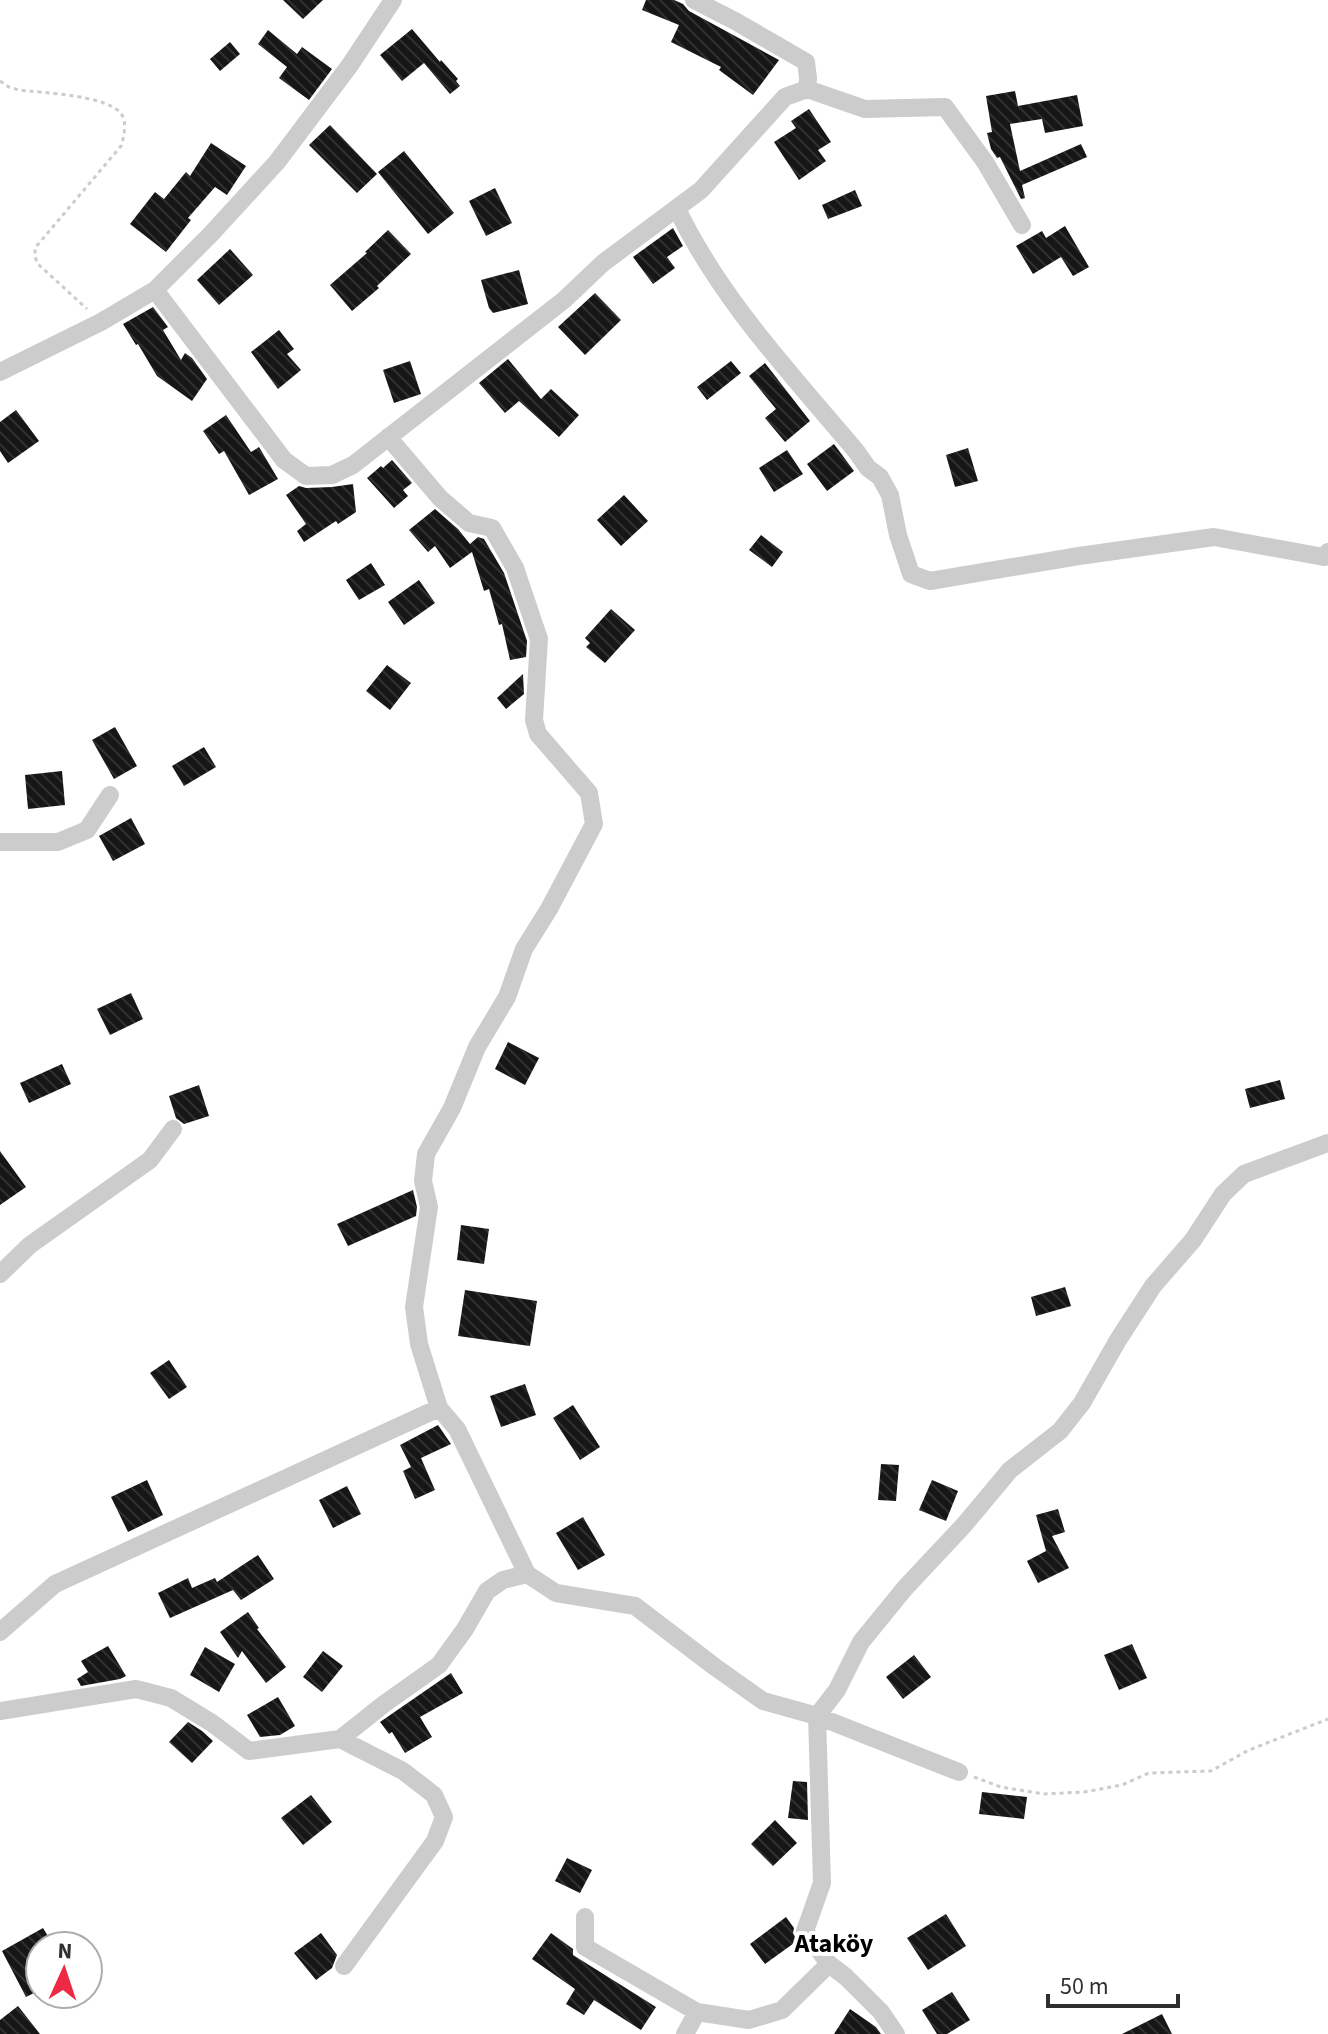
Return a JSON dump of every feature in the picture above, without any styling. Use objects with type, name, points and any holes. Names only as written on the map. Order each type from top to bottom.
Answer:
[{"type":"street","points":[[0,372],[101,322],[155,290],[277,162],[350,65],[393,0]]},
{"type":"street","points":[[694,0],[806,62],[807,89]]},
{"type":"street","points":[[155,290],[284,460],[306,476],[332,475],[353,465],[564,300],[603,263],[701,190],[785,97],[807,89],[865,109],[945,107],[985,162],[1022,225]]},
{"type":"street","points":[[677,209],[691,239],[747,321],[868,468],[880,477],[890,495],[898,535],[911,574],[930,581],[1214,537],[1324,557],[1328,552]]},
{"type":"street","points":[[388,437],[440,498],[469,523],[492,528],[515,568],[539,639],[534,720],[538,734],[589,793],[594,824],[524,949],[507,997],[477,1047],[452,1108],[426,1154],[423,1181],[429,1207],[414,1307],[419,1344],[439,1408],[457,1429],[527,1574],[556,1593],[635,1606],[763,1701],[817,1716],[959,1772]]},
{"type":"street","points":[[0,842],[58,842],[87,830],[110,795]]},
{"type":"street","points":[[0,1274],[30,1245],[150,1160],[173,1129]]},
{"type":"street","points":[[896,2034],[881,2012],[829,1964],[805,1931],[822,1883],[817,1716],[837,1690],[861,1642],[905,1588],[1010,1470],[1060,1431],[1082,1403],[1153,1286],[1193,1240],[1223,1194],[1244,1174],[1328,1143]]},
{"type":"street","points":[[0,1632],[55,1584],[439,1408]]},
{"type":"street","points":[[0,1711],[136,1689],[171,1698],[249,1751],[340,1739],[439,1665],[487,1591],[503,1580],[527,1574]]},
{"type":"street","points":[[340,1739],[403,1771],[434,1795],[444,1817],[435,1841],[344,1966]]},
{"type":"street","points":[[585,1917],[585,1947],[697,2012],[749,2020],[782,2010],[829,1964]]},
{"type":"street","points":[[685,2034],[697,2012]]},
{"type":"path","points":[[0,81],[19,90],[97,100],[121,114],[125,125],[121,146],[35,248],[38,264],[101,322]]},
{"type":"path","points":[[959,1772],[1001,1787],[1044,1794],[1084,1792],[1122,1785],[1149,1773],[1211,1771],[1249,1750],[1328,1719]]},
{"type":"building","points":[[283,0],[323,0],[303,19]]},
{"type":"building","points":[[646,0],[674,0],[683,4],[689,11],[779,60],[753,95],[719,70],[721,67],[671,42],[679,25],[642,10]]},
{"type":"building","points":[[412,29],[458,79],[456,81],[460,86],[450,94],[424,63],[402,81],[380,55]]},
{"type":"building","points":[[268,30],[297,54],[302,47],[332,69],[309,100],[279,78],[287,67],[258,44]]},
{"type":"building","points":[[230,42],[240,54],[220,71],[210,59]]},
{"type":"building","points":[[1015,91],[1018,106],[1077,95],[1083,126],[1045,133],[1042,119],[1010,124],[1020,171],[1081,144],[1087,157],[1022,185],[1025,198],[1021,199],[1000,157],[997,158],[991,149],[987,133],[992,132],[986,96]]},
{"type":"building","points":[[809,109],[831,142],[818,150],[826,161],[799,180],[774,142],[796,128],[791,121]]},
{"type":"building","points":[[330,125],[377,174],[357,193],[309,145]]},
{"type":"building","points":[[211,143],[246,166],[227,195],[215,187],[188,218],[191,220],[166,252],[130,224],[155,192],[164,199],[186,172],[190,176]]},
{"type":"building","points":[[404,151],[454,213],[428,234],[378,172]]},
{"type":"building","points":[[495,188],[512,223],[486,236],[469,201]]},
{"type":"building","points":[[855,190],[862,206],[828,219],[822,205]]},
{"type":"building","points":[[1065,226],[1089,267],[1073,276],[1061,257],[1033,274],[1016,246],[1042,231],[1046,238]]},
{"type":"building","points":[[673,228],[683,246],[667,257],[675,268],[653,284],[633,257]]},
{"type":"building","points":[[388,230],[411,254],[352,311],[330,285]]},
{"type":"building","points":[[230,249],[253,275],[219,305],[197,280]]},
{"type":"building","points":[[519,270],[528,304],[493,313],[481,280]]},
{"type":"building","points":[[595,293],[621,320],[585,355],[558,327]]},
{"type":"building","points":[[153,307],[168,327],[163,330],[181,360],[185,353],[192,358],[207,379],[192,401],[157,376],[123,324]]},
{"type":"building","points":[[279,330],[294,349],[287,354],[301,370],[278,389],[251,352]]},
{"type":"building","points":[[508,359],[541,399],[551,389],[579,415],[559,437],[519,401],[505,413],[479,383]]},
{"type":"building","points":[[410,361],[421,394],[394,403],[383,370]]},
{"type":"building","points":[[731,361],[741,373],[707,400],[697,387]]},
{"type":"building","points":[[765,363],[810,421],[785,442],[765,418],[776,409],[749,376]]},
{"type":"building","points":[[16,410],[39,441],[8,463],[0,451],[0,422]]},
{"type":"building","points":[[226,415],[251,452],[259,447],[278,479],[249,495],[224,451],[219,454],[203,431]]},
{"type":"building","points":[[834,444],[854,471],[827,491],[807,464]]},
{"type":"building","points":[[968,448],[978,481],[955,487],[946,455]]},
{"type":"building","points":[[787,450],[803,474],[774,492],[759,468]]},
{"type":"building","points":[[392,460],[412,483],[403,490],[408,496],[394,508],[367,478]]},
{"type":"building","points":[[353,484],[356,512],[304,542],[297,531],[306,524],[286,495],[299,486]]},
{"type":"building","points":[[624,495],[648,521],[621,546],[597,520]]},
{"type":"building","points":[[435,509],[470,544],[478,537],[484,539],[504,573],[527,641],[526,657],[510,660],[502,624],[499,625],[489,589],[484,591],[472,552],[450,568],[435,546],[428,552],[409,530]]},
{"type":"building","points":[[761,535],[783,552],[772,567],[749,550]]},
{"type":"building","points":[[371,563],[385,585],[359,600],[346,580]]},
{"type":"building","points":[[419,580],[435,603],[404,625],[388,602]]},
{"type":"building","points":[[611,609],[635,630],[605,663],[586,647],[590,643],[585,638]]},
{"type":"building","points":[[387,665],[411,683],[390,710],[366,691]]},
{"type":"building","points":[[523,674],[524,694],[506,709],[497,698]]},
{"type":"building","points":[[115,727],[137,766],[114,779],[92,740]]},
{"type":"building","points":[[204,747],[216,767],[184,786],[172,766]]},
{"type":"building","points":[[62,771],[65,805],[28,809],[25,775]]},
{"type":"building","points":[[131,818],[145,844],[113,861],[99,836]]},
{"type":"building","points":[[131,993],[143,1019],[110,1035],[97,1009]]},
{"type":"building","points":[[508,1042],[539,1058],[525,1085],[495,1069]]},
{"type":"building","points":[[62,1064],[71,1084],[29,1103],[20,1083]]},
{"type":"building","points":[[1280,1080],[1285,1099],[1250,1108],[1245,1089]]},
{"type":"building","points":[[199,1085],[209,1116],[184,1124],[176,1118],[169,1096]]},
{"type":"building","points":[[0,1151],[26,1187],[0,1205]]},
{"type":"building","points":[[413,1190],[416,1216],[348,1246],[337,1224]]},
{"type":"building","points":[[461,1225],[489,1229],[484,1264],[457,1260]]},
{"type":"building","points":[[1065,1287],[1071,1306],[1036,1316],[1031,1297]]},
{"type":"building","points":[[465,1290],[537,1301],[530,1346],[458,1336]]},
{"type":"building","points":[[169,1360],[187,1387],[169,1399],[150,1373]]},
{"type":"building","points":[[525,1384],[536,1415],[501,1427],[490,1396]]},
{"type":"building","points":[[573,1405],[600,1447],[580,1460],[553,1418]]},
{"type":"building","points":[[438,1425],[451,1444],[421,1458],[435,1490],[415,1499],[403,1471],[411,1467],[400,1445]]},
{"type":"building","points":[[881,1464],[899,1465],[896,1501],[878,1500]]},
{"type":"building","points":[[147,1480],[163,1515],[128,1532],[111,1497]]},
{"type":"building","points":[[932,1480],[958,1491],[946,1521],[919,1510]]},
{"type":"building","points":[[347,1486],[361,1514],[333,1528],[319,1500]]},
{"type":"building","points":[[1058,1509],[1065,1532],[1052,1536],[1069,1568],[1038,1583],[1027,1561],[1046,1551],[1036,1515]]},
{"type":"building","points":[[583,1517],[605,1555],[578,1570],[556,1533]]},
{"type":"building","points":[[258,1555],[274,1579],[241,1600],[233,1590],[170,1618],[158,1593],[188,1578],[192,1588],[215,1578],[217,1582]]},
{"type":"building","points":[[248,1612],[286,1667],[266,1683],[242,1651],[238,1658],[220,1632]]},
{"type":"building","points":[[1132,1644],[1147,1678],[1119,1690],[1104,1655]]},
{"type":"building","points":[[108,1646],[126,1676],[81,1686],[77,1679],[88,1672],[81,1661]]},
{"type":"building","points":[[205,1647],[235,1664],[219,1692],[190,1675]]},
{"type":"building","points":[[323,1651],[343,1666],[322,1692],[303,1677]]},
{"type":"building","points":[[914,1655],[931,1677],[903,1699],[886,1677]]},
{"type":"building","points":[[451,1673],[463,1693],[420,1717],[432,1737],[405,1753],[392,1732],[389,1734],[380,1722]]},
{"type":"building","points":[[278,1697],[295,1726],[280,1735],[260,1737],[247,1715]]},
{"type":"building","points":[[188,1722],[213,1741],[192,1763],[169,1742]]},
{"type":"building","points":[[793,1781],[807,1782],[808,1820],[788,1818]]},
{"type":"building","points":[[982,1792],[1027,1797],[1024,1819],[979,1814]]},
{"type":"building","points":[[311,1795],[332,1822],[303,1845],[281,1818]]},
{"type":"building","points":[[775,1820],[797,1843],[773,1866],[751,1844]]},
{"type":"building","points":[[567,1858],[592,1870],[580,1893],[555,1881]]},
{"type":"building","points":[[946,1914],[966,1946],[928,1970],[907,1938]]},
{"type":"building","points":[[786,1917],[794,1928],[797,1941],[765,1964],[750,1944]]},
{"type":"building","points":[[321,1933],[337,1955],[332,1968],[316,1980],[294,1953]]},
{"type":"building","points":[[551,1933],[573,1949],[573,1955],[656,2007],[641,2030],[594,2000],[584,2015],[566,2004],[575,1989],[532,1959]]},
{"type":"building","points":[[24,1939],[24,1993],[2,1951]]},
{"type":"building","points":[[952,1992],[970,2020],[947,2034],[937,2034],[922,2010]]},
{"type":"building","points":[[18,2006],[40,2034],[0,2034],[0,2020]]},
{"type":"building","points":[[850,2009],[876,2027],[881,2034],[834,2034]]},
{"type":"building","points":[[1162,2014],[1172,2034],[1122,2034]]},
{"type":"district","name":"Ataköy","points":[[834,1943]]}]
